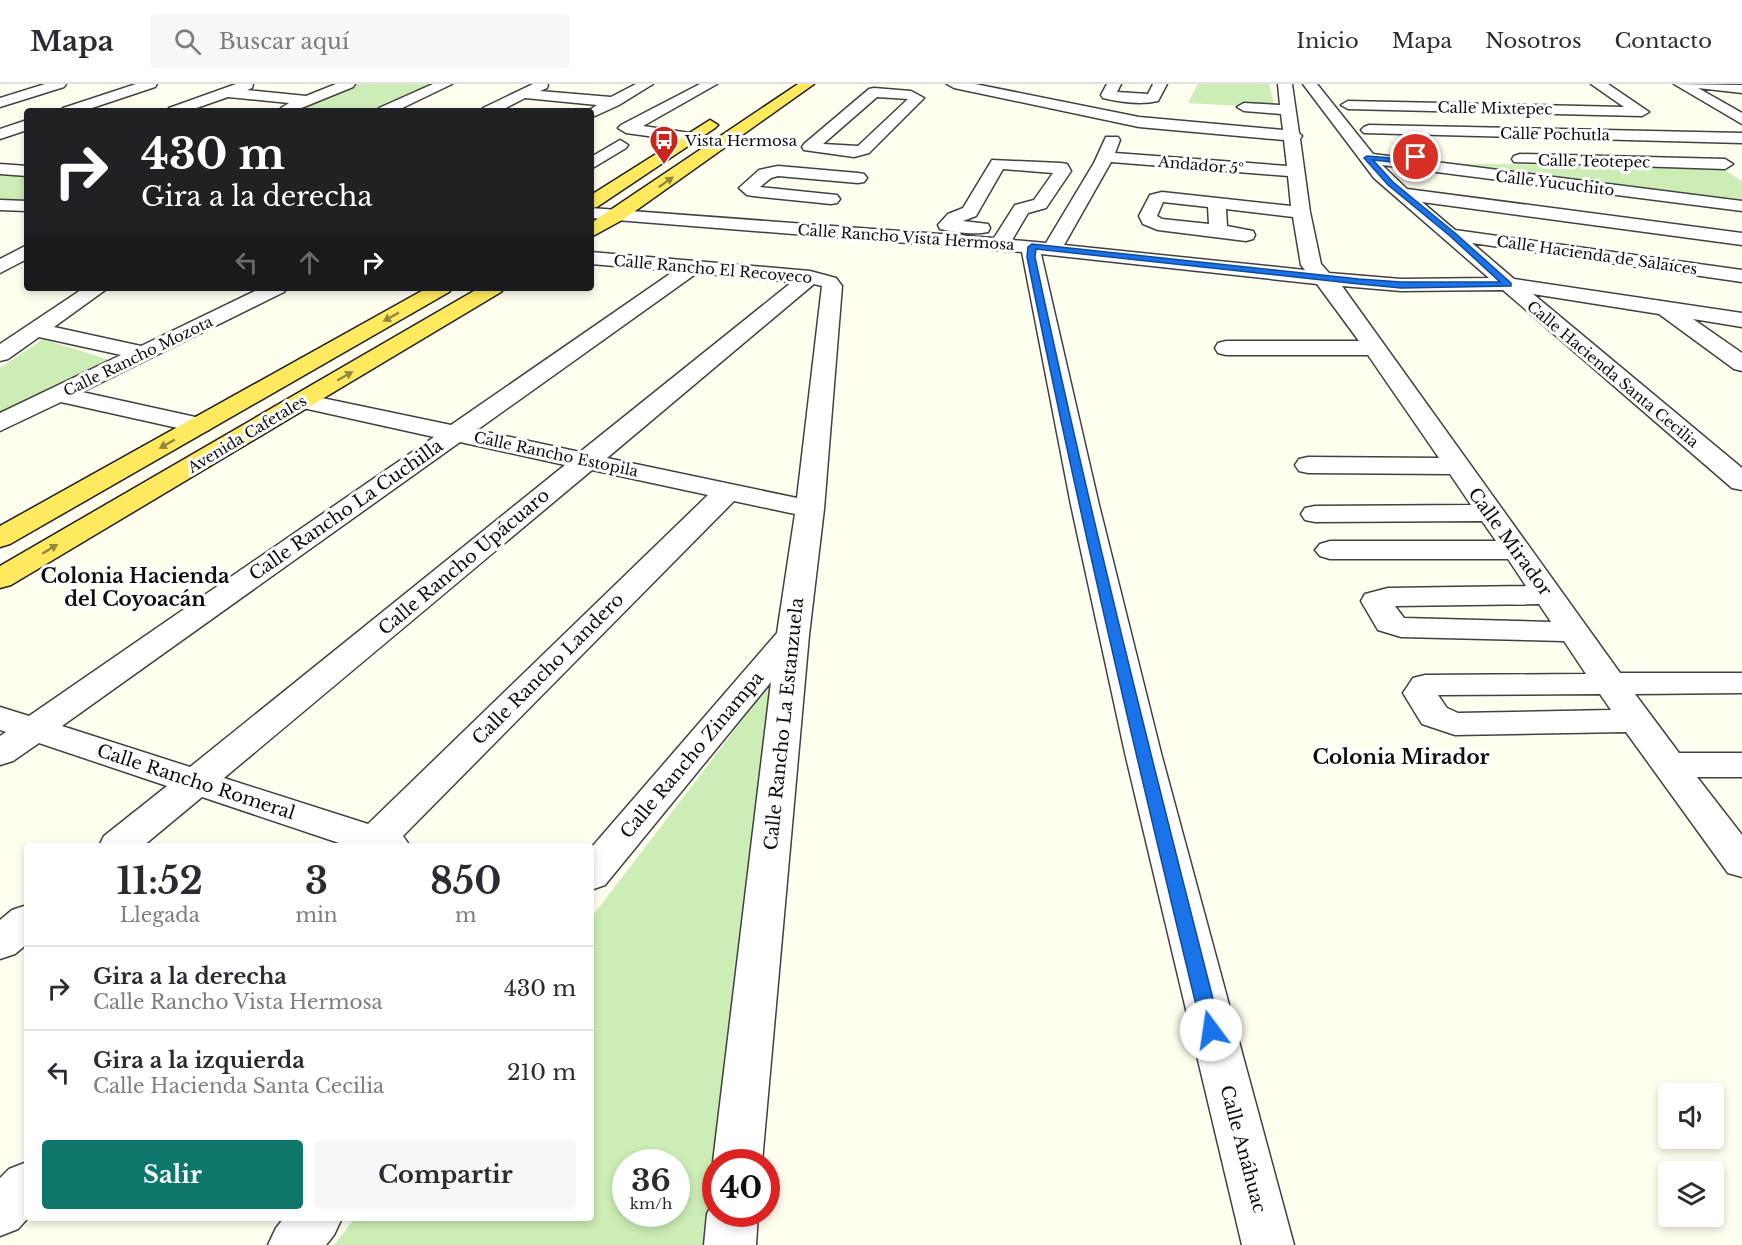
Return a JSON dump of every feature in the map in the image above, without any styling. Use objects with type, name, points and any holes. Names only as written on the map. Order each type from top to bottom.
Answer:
[{"type":"main road","points":[[594,229],[807,84]]},
{"type":"main road","points":[[594,201],[727,114]]},
{"type":"main road","name":"Avenida Cafetales","points":[[1,536],[437,291]]},
{"type":"main road","name":"Avenida Cafetales","points":[[0,579],[489,291]]},
{"type":"street","points":[[0,103],[59,84]]},
{"type":"street","points":[[140,84],[149,84]]},
{"type":"street","points":[[77,108],[149,84]]},
{"type":"street","points":[[182,108],[248,84]]},
{"type":"street","points":[[288,108],[348,84]]},
{"type":"street","points":[[392,108],[445,84]]},
{"type":"street","points":[[494,108],[544,84]]},
{"type":"street","points":[[594,113],[646,84]]},
{"type":"street","points":[[691,137],[626,128],[710,84]]},
{"type":"street","points":[[954,84],[1149,123],[1289,110]]},
{"type":"street","points":[[1113,84],[1108,95],[1128,98],[1153,98],[1160,84]]},
{"type":"street","points":[[1110,117],[1138,84]]},
{"type":"street","name":"Calle Hacienda Santa Cecilia","points":[[1310,84],[1380,174],[1742,482]]},
{"type":"street","points":[[1681,84],[1742,119]]},
{"type":"street","points":[[1699,84],[1742,89]]},
{"type":"street","points":[[1582,88],[1601,86],[1742,175]]},
{"type":"street","points":[[828,150],[888,90]]},
{"type":"street","points":[[888,90],[917,98],[863,150],[828,150],[810,147],[888,90]]},
{"type":"street","points":[[225,93],[308,100]]},
{"type":"street","points":[[523,94],[614,102]]},
{"type":"street","name":"Calle Mixtepec","points":[[1348,105],[1642,112]]},
{"type":"street","points":[[1244,107],[1289,110]]},
{"type":"street","name":"Calle Mirador","points":[[1289,110],[1301,212],[1311,265],[1335,291],[1636,722],[1736,847]]},
{"type":"street","points":[[0,134],[24,126]]},
{"type":"street","name":"Calle Pochutla","points":[[1369,130],[1742,138]]},
{"type":"street","points":[[1023,242],[1104,160],[1112,140]]},
{"type":"street","points":[[594,147],[600,143],[620,145],[594,162]]},
{"type":"street","name":"Calle Teotepec","points":[[1392,160],[1416,157],[1725,164]]},
{"type":"street","name":"Calle Yucuchito","points":[[1367,158],[1742,206]]},
{"type":"street","name":"Andador 5º","points":[[1104,160],[1297,172]]},
{"type":"street","points":[[0,162],[24,164]]},
{"type":"street","points":[[944,232],[954,218],[970,212],[998,164],[1055,166],[1063,171],[1040,204],[1022,194]]},
{"type":"street","points":[[1023,242],[1022,194],[1036,165]]},
{"type":"street","points":[[0,169],[24,171]]},
{"type":"street","points":[[805,229],[831,200],[844,194],[862,176],[778,171],[765,174],[748,188],[753,191],[831,200]]},
{"type":"street","points":[[1404,194],[1742,239]]},
{"type":"street","points":[[1246,235],[1158,224],[1150,220],[1148,216],[1156,199],[1162,197],[1301,212]]},
{"type":"street","points":[[1214,230],[1218,226],[1217,203]]},
{"type":"street","points":[[0,205],[24,206]]},
{"type":"street","name":"Calle Rancho Vista Hermosa","points":[[594,213],[805,229],[944,232],[1401,285],[1508,284],[1742,320]]},
{"type":"street","name":"Calle Hacienda de Salaíces","points":[[1453,235],[1742,276]]},
{"type":"street","name":"Calle Anáhuac","points":[[1023,242],[1031,257],[1134,717],[1192,953],[1268,1245]]},
{"type":"street","name":"Calle Rancho El Recoveco","points":[[594,258],[821,281]]},
{"type":"street","name":"Calle Rancho La Cuchilla","points":[[0,753],[17,724],[455,433],[693,267]]},
{"type":"street","name":"Calle Rancho Upácuaro","points":[[122,843],[587,460],[821,281]]},
{"type":"street","name":"Calle Rancho La Estanzuela","points":[[739,1149],[792,635],[810,508],[821,281]]},
{"type":"street","points":[[0,354],[94,291]]},
{"type":"street","name":"Calle Rancho Mozota","points":[[0,423],[271,291]]},
{"type":"street","points":[[1664,308],[1742,364]]},
{"type":"street","points":[[36,330],[144,353]]},
{"type":"street","points":[[1226,348],[1382,358]]},
{"type":"street","points":[[1244,366],[1382,358]]},
{"type":"street","points":[[60,395],[200,425]]},
{"type":"street","name":"Calle Rancho Estopila","points":[[303,401],[810,508]]},
{"type":"street","points":[[1308,465],[1456,466]]},
{"type":"street","name":"Calle Rancho Landero","points":[[379,843],[728,491]]},
{"type":"street","points":[[1315,514],[1489,513]]},
{"type":"street","points":[[1330,550],[1516,550]]},
{"type":"street","points":[[1548,595],[1388,597],[1376,601],[1389,623],[1401,627],[1573,632]]},
{"type":"street","name":"Calle Rancho Zinampa","points":[[594,871],[792,635]]},
{"type":"street","points":[[1636,722],[1455,724],[1434,716],[1420,693],[1425,685],[1742,683]]},
{"type":"street","name":"Calle Rancho Romeral","points":[[17,724],[197,781],[375,843]]},
{"type":"street","points":[[1670,765],[1742,765]]},
{"type":"street","points":[[0,943],[24,923]]},
{"type":"street","points":[[0,1212],[24,1188]]},
{"type":"street","points":[[294,1245],[314,1221]]},
{"type":"street","points":[[730,1245],[732,1227]]},
{"type":"green space","points":[[352,84],[441,84],[386,108],[293,108]]},
{"type":"green space","points":[[1198,84],[1269,84],[1275,108],[1188,103]]},
{"type":"green space","points":[[1424,163],[1720,167],[1742,181],[1742,203]]},
{"type":"green space","points":[[0,175],[24,177],[24,201],[0,201]]},
{"type":"green space","points":[[43,339],[113,361],[0,415],[0,368]]},
{"type":"green space","points":[[773,680],[715,1149],[702,1149],[702,1227],[705,1227],[703,1245],[334,1245],[353,1221],[594,1221],[594,914]]},
{"type":"place","name":"Vista Hermosa","points":[[664,166]]},
{"type":"district","name":"Colonia Hacienda del Coyoacán","points":[[135,588]]},
{"type":"district","name":"Colonia Mirador","points":[[1401,757]]},
{"type":"route","points":[[1211,1030],[1134,717],[1088,516],[1031,257],[1032,247],[1359,282],[1401,285],[1508,284],[1453,235],[1390,184],[1367,158],[1392,160],[1416,157]]}]
